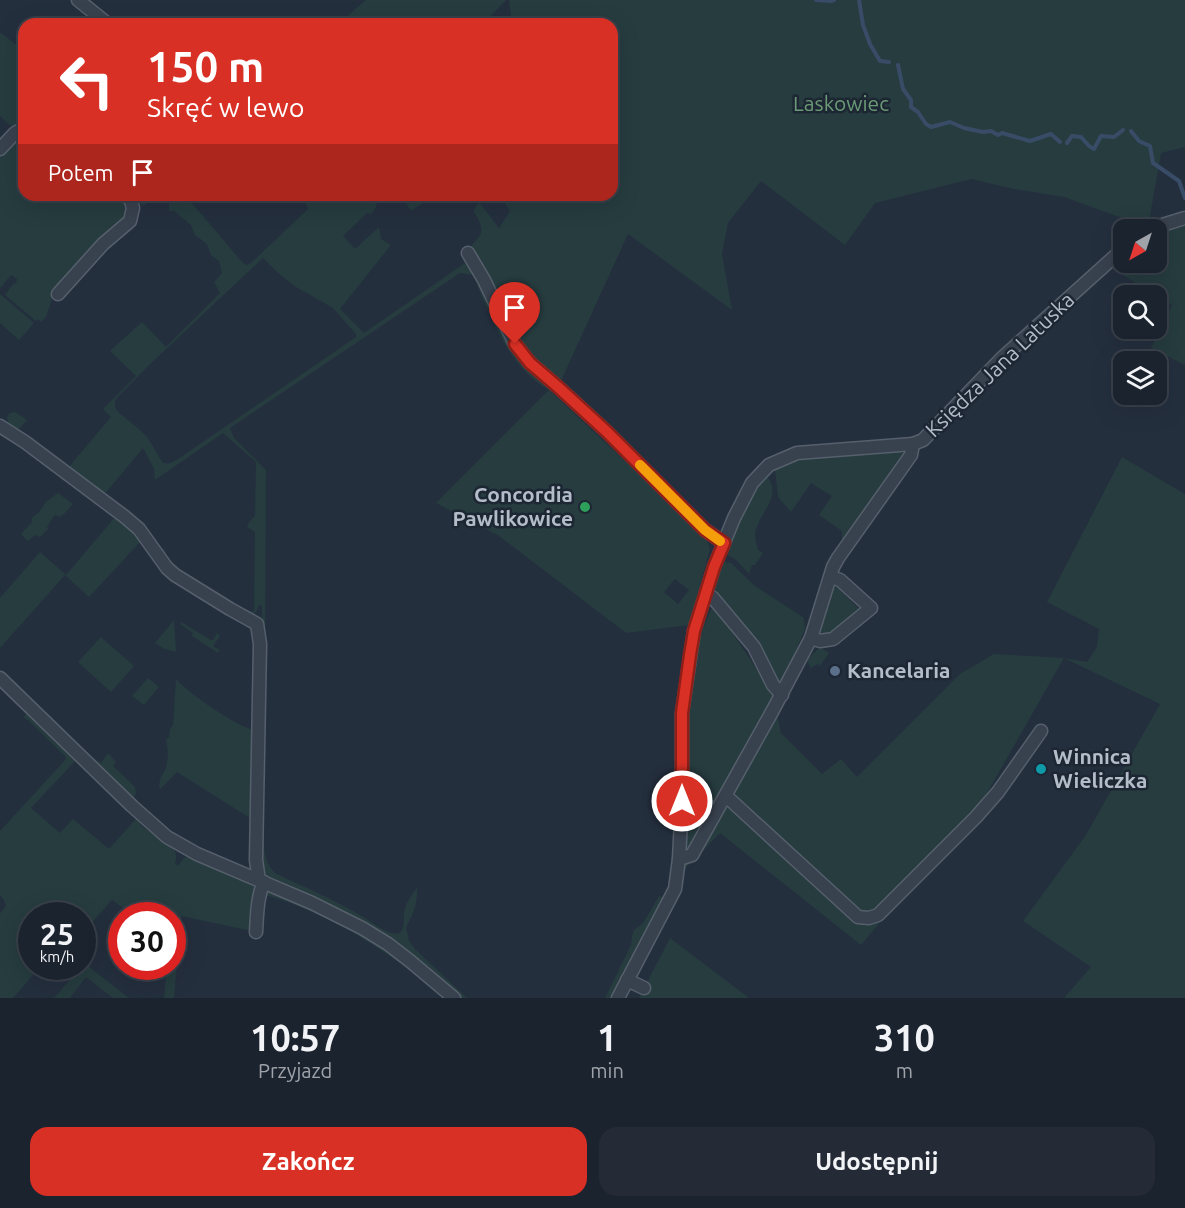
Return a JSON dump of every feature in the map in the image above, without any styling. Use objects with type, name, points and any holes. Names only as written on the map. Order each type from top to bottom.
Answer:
[{"type":"street","points":[[78,0],[100,18]]},
{"type":"street","points":[[0,149],[18,131]]},
{"type":"street","points":[[58,294],[103,244],[130,221],[133,208],[131,201]]},
{"type":"street","points":[[1167,224],[1185,218]]},
{"type":"street","points":[[468,254],[484,280],[522,355],[607,432],[705,530],[724,543]]},
{"type":"street","name":"Księdza Jana Latuska","points":[[679,859],[692,855],[726,796],[811,638],[833,567],[911,455],[913,444],[923,440],[1003,357],[1113,258]]},
{"type":"street","points":[[0,426],[125,517],[144,535],[167,568],[257,624],[260,644],[256,860],[262,881],[256,932]]},
{"type":"street","points":[[618,998],[675,889],[682,801],[682,713],[694,631],[714,567],[734,518],[752,483],[770,465],[797,453],[913,444]]},
{"type":"street","points":[[811,638],[820,641],[833,639],[871,608],[840,580],[831,577]]},
{"type":"street","points":[[706,593],[713,598],[754,647],[773,684],[782,695]]},
{"type":"street","points":[[0,678],[166,837],[197,854],[312,903],[362,928],[403,955],[454,998]]},
{"type":"street","points":[[726,796],[858,917],[869,918],[878,915],[976,817],[998,792],[1041,731]]},
{"type":"street","points":[[627,980],[644,988]]},
{"type":"green space","points":[[366,0],[506,0],[489,18],[345,18]]},
{"type":"green space","name":"Laskowiec","points":[[509,0],[1185,0],[1185,147],[1161,153],[1149,219],[1125,219],[1064,197],[971,179],[875,203],[845,245],[761,181],[728,223],[722,254],[732,310],[628,234],[560,383],[549,390],[534,380],[511,354],[494,324],[473,275],[460,273],[230,428],[234,438],[266,470],[264,841],[268,862],[275,873],[341,904],[385,931],[395,934],[403,929],[405,909],[417,888],[417,899],[406,927],[409,941],[467,998],[459,998],[382,935],[266,878],[261,868],[262,606],[259,605],[256,612],[251,615],[244,614],[187,580],[167,563],[160,554],[164,548],[168,562],[172,566],[245,613],[254,611],[255,532],[247,527],[255,516],[256,462],[223,433],[155,480],[154,469],[143,448],[103,496],[94,489],[95,485],[88,480],[84,482],[67,469],[111,417],[103,409],[136,376],[110,351],[142,322],[166,347],[220,293],[214,282],[222,273],[219,261],[211,255],[207,244],[195,235],[191,225],[174,211],[169,211],[169,203],[166,201],[190,201],[247,265],[308,209],[304,201],[377,201],[373,212],[367,213],[343,236],[355,249],[379,227],[381,239],[391,245],[340,309],[364,333],[465,263],[468,262],[476,272],[480,269],[469,250],[481,231],[473,211],[479,202],[499,228],[510,211],[503,201],[618,201],[618,18],[511,18]],"holes":[[[263,258],[296,287],[333,308],[356,334],[356,337],[176,460],[170,463],[162,462],[148,438],[117,411],[115,400]]]},
{"type":"green space","points":[[0,34],[18,46],[18,123],[13,128],[0,116]]},
{"type":"green space","points":[[18,138],[18,201],[126,201],[128,204],[126,219],[54,292],[46,317],[41,322],[38,319],[36,321],[5,295],[14,283],[16,284],[17,279],[11,275],[0,288],[0,155]]},
{"type":"green space","points":[[138,201],[150,201],[143,206]]},
{"type":"green space","points":[[404,201],[426,201],[411,211]]},
{"type":"green space","points":[[1185,220],[1185,365],[1167,356],[1167,351],[1157,351],[1151,348],[1155,339],[1167,339],[1167,315],[1172,305],[1167,302],[1167,285],[1139,285],[1119,273],[1167,273],[1167,223]]},
{"type":"green space","points":[[0,294],[34,323],[19,340],[0,323]]},
{"type":"green space","points":[[549,390],[706,537],[710,549],[689,625],[626,633],[499,536],[436,503]],"holes":[[[675,579],[689,590],[678,604],[664,592]]]},
{"type":"green space","points":[[15,412],[27,420],[18,430],[41,447],[9,425],[7,417],[10,413]]},
{"type":"green space","points":[[898,451],[904,456],[842,541],[842,531],[819,515],[832,496],[811,483],[791,512],[778,497],[775,469],[786,463],[834,454]]},
{"type":"green space","points":[[1122,457],[1185,494],[1185,998],[1064,998],[1091,967],[1023,921],[1086,835],[1160,704],[1064,658],[1087,662],[1097,647],[1099,629],[1047,602]]},
{"type":"green space","points":[[766,475],[773,491],[755,535],[758,550],[763,553],[755,565],[752,565],[749,574],[736,560],[726,554],[752,490]]},
{"type":"green space","points":[[58,493],[73,504],[64,514],[59,517],[54,516],[48,529],[40,537],[35,535],[28,541],[21,534],[46,502]]},
{"type":"green space","points":[[115,517],[126,525],[128,523],[152,552],[150,555],[141,541],[89,597],[65,575],[0,648],[0,598],[40,552],[66,575]]},
{"type":"green space","points":[[722,563],[731,563],[755,586],[804,618],[805,629],[784,679],[780,682],[775,681],[712,593]]},
{"type":"green space","points":[[833,587],[838,588],[862,612],[831,634],[826,635],[820,630]]},
{"type":"green space","points":[[713,604],[772,692],[781,733],[822,774],[841,759],[857,777],[960,674],[994,654],[1064,658],[983,800],[942,861],[886,915],[861,945],[720,833],[673,881],[687,708],[696,646]]},
{"type":"green space","points":[[174,620],[176,652],[155,643]]},
{"type":"green space","points":[[181,622],[211,640],[217,633],[220,636],[213,646],[220,650],[218,653],[192,636],[193,633],[180,624]]},
{"type":"green space","points":[[101,637],[134,666],[111,692],[78,662]]},
{"type":"green space","points":[[820,647],[829,653],[820,666],[817,664],[811,668],[807,660]]},
{"type":"green space","points":[[148,678],[159,687],[144,705],[132,696]]},
{"type":"green space","points":[[176,679],[213,709],[255,730],[254,865],[250,868],[248,866],[253,860],[253,820],[177,772],[160,789],[161,777],[168,759],[166,740],[173,725]]},
{"type":"green space","points":[[29,711],[56,743],[74,755],[76,760],[31,808],[60,833],[73,819],[109,849],[136,819],[147,830],[172,846],[176,857],[175,864],[178,866],[185,858],[196,858],[258,885],[252,931],[186,917],[186,902],[115,902],[112,900],[96,918],[96,902],[18,902],[18,980],[29,980],[13,998],[0,998],[0,913],[6,906],[0,895],[0,831],[66,759],[23,717]]},
{"type":"green space","points":[[108,753],[116,762],[113,766],[135,787],[136,793],[132,800],[91,763],[95,759],[101,763]]},
{"type":"green space","points":[[270,890],[312,906],[386,948],[448,998],[443,998],[409,970],[355,934],[320,915],[265,895],[266,891]]},
{"type":"green space","points":[[659,896],[665,898],[614,998],[605,998],[631,945],[634,930],[643,923]]},
{"type":"green space","points":[[670,938],[749,998],[639,998]]},
{"type":"green space","points":[[96,972],[129,998],[113,998],[90,980],[96,980]]},
{"type":"green space","points":[[70,980],[84,980],[70,998],[54,998]]},
{"type":"green space","points":[[166,980],[176,980],[174,998],[164,998]]},
{"type":"waterway","points":[[816,0],[834,0]]},
{"type":"waterway","points":[[859,0],[863,25],[870,44],[880,61],[889,62]]},
{"type":"waterway","points":[[898,65],[903,89],[911,100],[911,107],[931,127],[950,122],[964,128],[983,132],[991,131],[998,135],[1002,133],[1030,141],[1051,134],[1060,142]]},
{"type":"waterway","points":[[1067,143],[1072,136],[1081,137],[1094,149],[1101,136],[1114,137],[1123,130]]},
{"type":"waterway","points":[[1131,131],[1139,141],[1150,146],[1153,163],[1179,181],[1185,198]]},
{"type":"slow traffic","points":[[640,465],[705,530],[720,541]]},
{"type":"place","name":"Concordia Pawlikowice","points":[[585,507]]},
{"type":"place","name":"Kancelaria","points":[[835,671]]},
{"type":"place","name":"Winnica Wieliczka","points":[[1041,769]]},
{"type":"route","points":[[515,344],[530,363],[607,432],[705,530],[724,543],[694,631],[690,655],[682,713],[682,801]]}]
